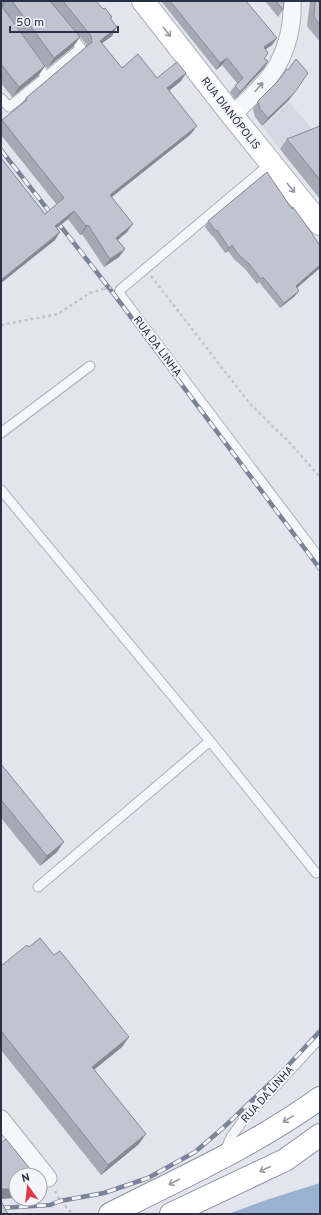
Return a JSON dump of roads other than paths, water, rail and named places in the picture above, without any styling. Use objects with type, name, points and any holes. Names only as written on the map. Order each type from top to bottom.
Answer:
[{"type":"main road","name":"RUA DIANÓPOLIS","points":[[143,1],[320,224]]},
{"type":"main road","points":[[110,1214],[249,1143],[320,1098]]},
{"type":"main road","points":[[286,1160],[320,1135]]},
{"type":"main road","points":[[171,1214],[286,1160],[320,1151]]},
{"type":"street","points":[[232,115],[260,87],[278,65],[289,37],[293,13],[292,1]]},
{"type":"street","points":[[1,1119],[39,1167]]},
{"type":"lane","points":[[1,98],[9,107],[81,48],[62,25]]},
{"type":"lane","points":[[28,52],[46,77]]},
{"type":"lane","name":"RUA DA LINHA","points":[[271,163],[145,268],[120,290],[119,295],[320,559]]},
{"type":"lane","points":[[1,433],[90,366]]},
{"type":"lane","points":[[1,490],[210,741],[316,873]]},
{"type":"lane","points":[[38,887],[210,741]]},
{"type":"lane","name":"RUA DA LINHA","points":[[222,1157],[231,1137],[242,1122],[320,1038]]},
{"type":"water","points":[[320,1183],[320,1214],[228,1214],[266,1200]]},
{"type":"railway","points":[[1,150],[113,293],[320,569]]},
{"type":"railway","points":[[1,1208],[50,1205],[60,1201],[104,1193],[148,1178],[195,1152],[223,1128],[282,1072],[320,1031]]}]
